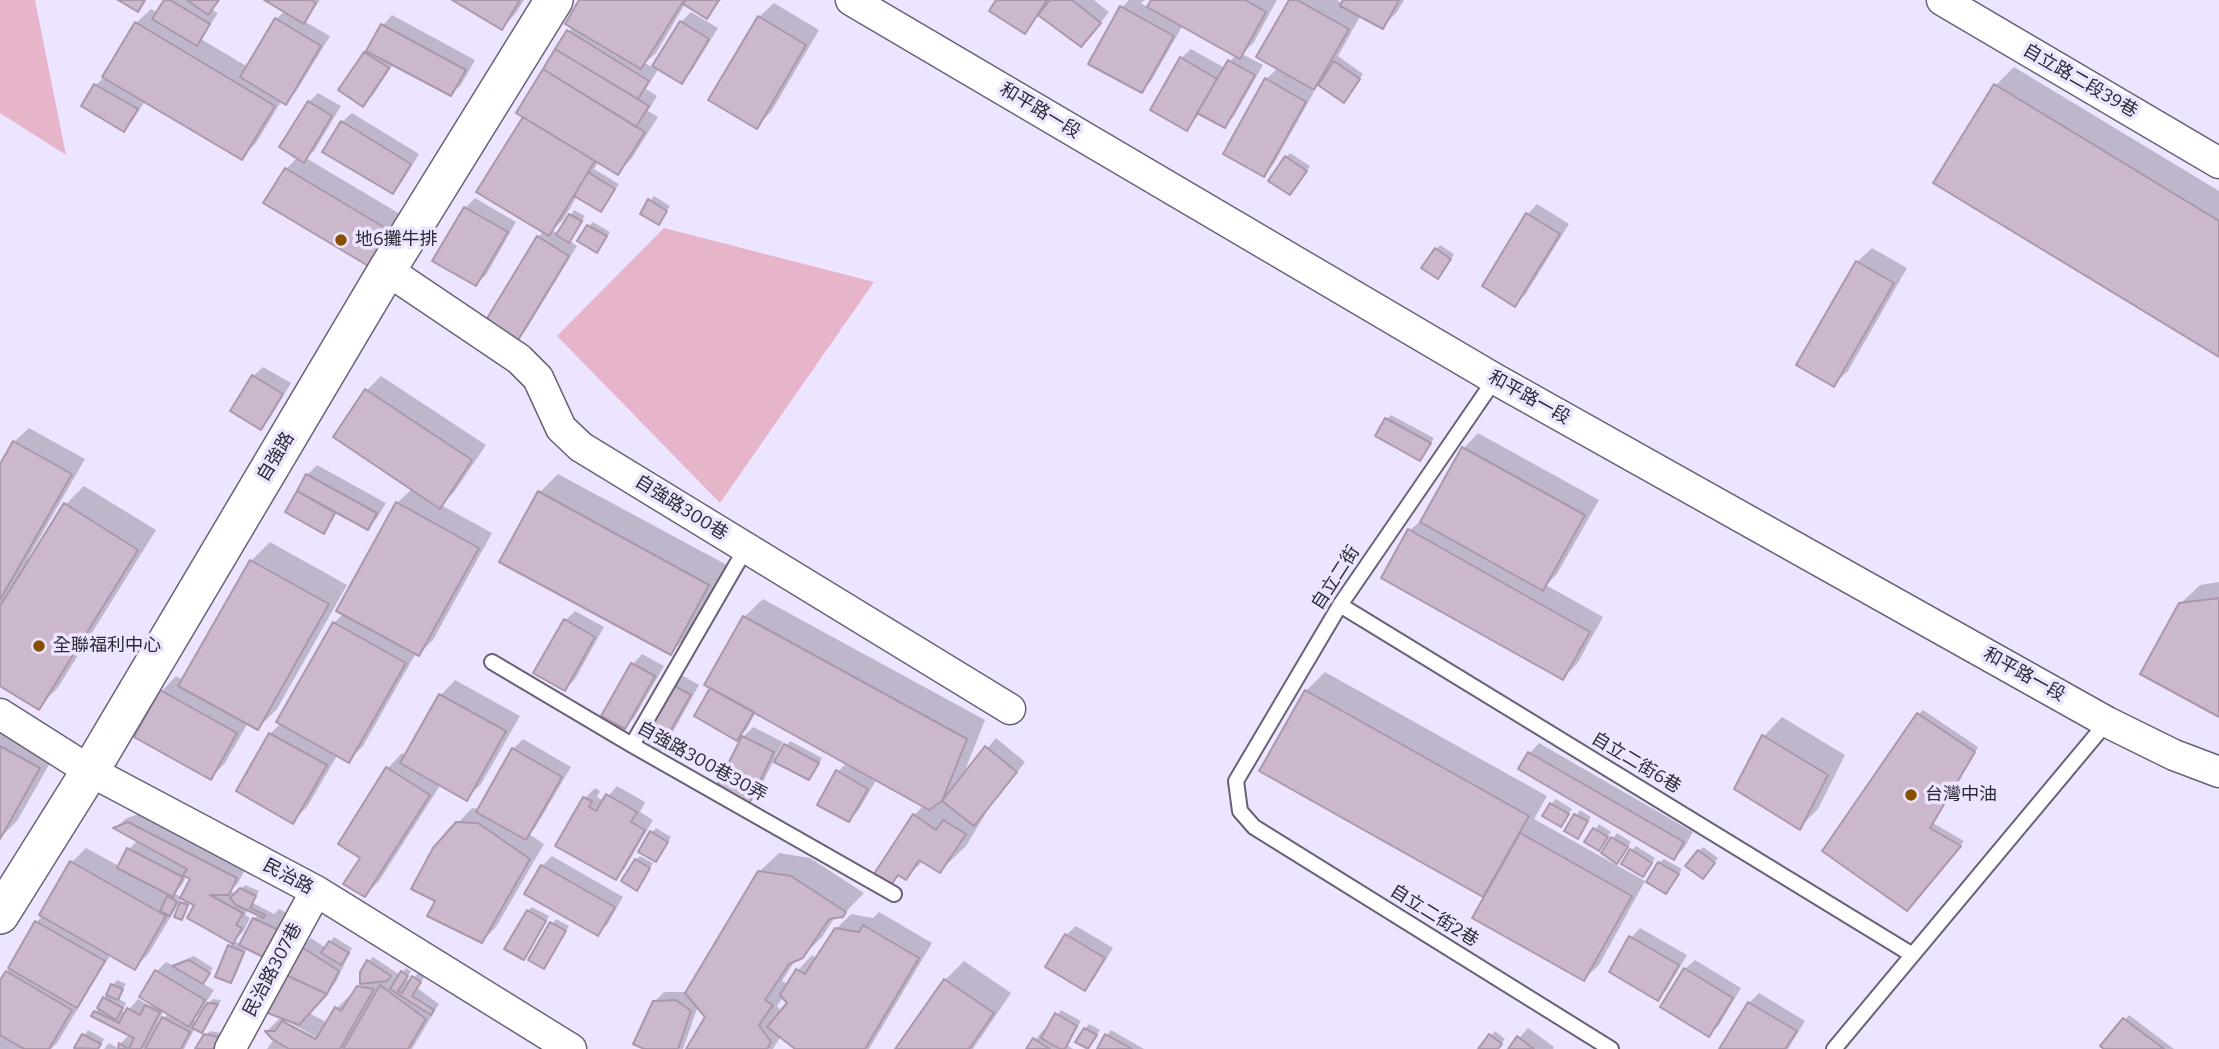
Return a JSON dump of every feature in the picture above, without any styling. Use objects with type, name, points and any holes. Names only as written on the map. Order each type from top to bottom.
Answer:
[{"type":"street","name":"自強路","points":[[0,915],[90,771],[387,270],[554,0]]},
{"type":"street","name":"和平路一段","points":[[851,0],[883,13],[1495,379],[2107,722],[2174,755],[2219,772]]},
{"type":"street","name":"自立路二段39巷","points":[[1942,0],[2219,163]]},
{"type":"street","name":"自強路300巷","points":[[387,270],[519,359],[538,378],[561,428],[581,447],[1010,709]]},
{"type":"street","name":"民治路","points":[[0,714],[90,771],[316,891],[571,1049]]},
{"type":"street","name":"民治路307巷","points":[[230,1049],[316,891]]},
{"type":"lane","name":"自立二街","points":[[1240,811],[1236,781],[1339,605],[1495,379]]},
{"type":"lane","points":[[632,745],[746,548]]},
{"type":"lane","name":"自立二街6巷","points":[[1339,605],[1912,954]]},
{"type":"lane","name":"自強路300巷30弄","points":[[492,662],[894,894]]},
{"type":"lane","points":[[1834,1049],[2107,722]]},
{"type":"lane","name":"自立二街2巷","points":[[1240,811],[1254,827],[1611,1049]]},
{"type":"shaded area","points":[[0,0],[35,0],[66,155],[0,113]]},
{"type":"shaded area","points":[[664,228],[874,282],[720,503],[557,336]]},
{"type":"building","points":[[118,0],[145,0],[138,12]]},
{"type":"building","points":[[164,0],[170,0],[210,24],[197,46],[152,19]]},
{"type":"building","points":[[187,0],[219,0],[208,15]]},
{"type":"building","points":[[264,0],[311,0],[316,3],[304,24]]},
{"type":"building","points":[[452,0],[520,0],[502,30]]},
{"type":"building","points":[[579,0],[684,0],[641,69],[565,24]]},
{"type":"building","points":[[686,0],[719,0],[707,19],[683,4]]},
{"type":"building","points":[[996,0],[1047,0],[1025,34],[989,11]]},
{"type":"building","points":[[1050,0],[1072,0],[1101,23],[1081,47],[1038,15]]},
{"type":"building","points":[[1151,0],[1245,0],[1266,12],[1240,59],[1147,7]]},
{"type":"building","points":[[1289,0],[1297,0],[1349,29],[1314,90],[1256,57]]},
{"type":"building","points":[[1343,0],[1399,0],[1383,29],[1340,6]]},
{"type":"building","points":[[1120,6],[1174,36],[1142,93],[1088,64]]},
{"type":"building","points":[[758,16],[806,45],[757,129],[708,100]]},
{"type":"building","points":[[275,18],[321,46],[286,105],[240,77]]},
{"type":"building","points":[[680,21],[709,39],[682,84],[652,66]]},
{"type":"building","points":[[135,22],[275,106],[242,160],[102,77]]},
{"type":"building","points":[[381,24],[466,70],[451,96],[366,51]]},
{"type":"building","points":[[567,30],[649,81],[638,99],[555,49]]},
{"type":"building","points":[[555,49],[649,106],[636,127],[543,69]]},
{"type":"building","points":[[364,52],[389,68],[363,107],[338,90]]},
{"type":"building","points":[[1180,57],[1217,79],[1187,131],[1150,110]]},
{"type":"building","points":[[1228,60],[1255,75],[1225,128],[1197,113]]},
{"type":"building","points":[[1334,61],[1360,79],[1344,103],[1318,85]]},
{"type":"building","points":[[543,69],[645,132],[618,175],[516,113]]},
{"type":"building","points":[[1265,78],[1306,102],[1264,177],[1223,154]]},
{"type":"building","points":[[94,84],[138,109],[124,132],[81,106]]},
{"type":"building","points":[[1994,84],[2219,221],[2219,357],[1933,183]]},
{"type":"building","points":[[308,101],[332,116],[304,163],[279,147]]},
{"type":"building","points":[[523,117],[595,161],[549,236],[476,192]]},
{"type":"building","points":[[341,121],[411,164],[393,194],[322,152]]},
{"type":"building","points":[[1285,156],[1307,171],[1290,195],[1268,181]]},
{"type":"building","points":[[285,168],[392,232],[370,267],[263,203]]},
{"type":"building","points":[[588,172],[615,189],[601,212],[574,196]]},
{"type":"building","points":[[648,199],[667,211],[659,225],[640,214]]},
{"type":"building","points":[[464,207],[508,232],[476,286],[432,261]]},
{"type":"building","points":[[1526,213],[1560,234],[1515,307],[1482,286]]},
{"type":"building","points":[[569,214],[582,221],[569,243],[556,235]]},
{"type":"building","points":[[587,225],[607,236],[597,253],[577,241]]},
{"type":"building","points":[[537,236],[569,256],[515,345],[483,325]]},
{"type":"building","points":[[1435,248],[1451,259],[1438,279],[1421,268]]},
{"type":"building","points":[[1856,261],[1894,283],[1834,387],[1796,365]]},
{"type":"building","points":[[252,375],[283,394],[261,430],[230,411]]},
{"type":"building","points":[[365,389],[472,460],[440,509],[333,437]]},
{"type":"building","points":[[1385,418],[1431,443],[1420,461],[1375,436]]},
{"type":"building","points":[[13,441],[72,474],[0,600],[0,464]]},
{"type":"building","points":[[1462,447],[1585,515],[1543,591],[1420,522]]},
{"type":"building","points":[[306,474],[377,513],[368,530],[297,491]]},
{"type":"building","points":[[297,491],[335,513],[324,534],[285,512]]},
{"type":"building","points":[[538,491],[709,585],[671,655],[499,562]]},
{"type":"building","points":[[396,502],[479,548],[419,656],[336,611]]},
{"type":"building","name":"全聯福利中心","points":[[64,503],[138,550],[39,710],[0,686],[0,606]]},
{"type":"building","points":[[1408,529],[1590,632],[1563,680],[1381,578]]},
{"type":"building","points":[[250,560],[329,604],[258,730],[178,686]]},
{"type":"building","points":[[2219,598],[2219,717],[2140,674],[2179,603]]},
{"type":"building","points":[[743,616],[967,739],[942,801],[929,810],[704,685]]},
{"type":"building","points":[[564,619],[595,637],[565,691],[533,673]]},
{"type":"building","points":[[333,622],[406,663],[349,763],[276,722]]},
{"type":"building","points":[[631,663],[655,676],[625,729],[601,716]]},
{"type":"building","points":[[662,679],[691,695],[660,749],[631,732]]},
{"type":"building","points":[[710,688],[754,712],[737,741],[694,716]]},
{"type":"building","points":[[160,690],[237,733],[211,780],[134,737]]},
{"type":"building","points":[[1305,690],[1529,816],[1483,897],[1259,771]]},
{"type":"building","points":[[439,694],[506,731],[467,801],[400,763]]},
{"type":"building","points":[[1917,713],[1975,752],[1930,828],[1961,846],[1907,911],[1822,851]]},
{"type":"building","points":[[269,733],[327,765],[293,824],[236,791]]},
{"type":"building","points":[[1762,735],[1828,775],[1800,830],[1734,789]]},
{"type":"building","points":[[742,736],[774,752],[749,804],[716,788]]},
{"type":"building","points":[[784,744],[819,763],[809,780],[774,762]]},
{"type":"building","points":[[0,746],[40,768],[0,839]]},
{"type":"building","points":[[985,746],[1017,772],[974,826],[942,801]]},
{"type":"building","points":[[512,748],[562,777],[526,840],[476,812]]},
{"type":"building","points":[[1528,752],[1684,842],[1674,860],[1518,769]]},
{"type":"building","points":[[386,767],[430,795],[365,897],[343,884],[360,858],[338,844]]},
{"type":"building","points":[[836,770],[868,789],[849,822],[817,805]]},
{"type":"building","points":[[606,794],[637,812],[631,822],[645,830],[616,880],[555,846],[583,797],[592,801],[589,807],[596,811]]},
{"type":"building","points":[[1550,803],[1569,814],[1561,827],[1542,816]]},
{"type":"building","points":[[913,814],[936,830],[943,820],[966,834],[940,873],[919,860],[906,880],[898,875],[891,885],[874,874]]},
{"type":"building","points":[[1574,814],[1588,821],[1578,839],[1564,831]]},
{"type":"building","points":[[128,822],[237,878],[229,895],[210,895],[243,913],[236,925],[242,928],[233,944],[187,918],[194,905],[180,898],[190,879],[183,875],[187,869],[113,828]]},
{"type":"building","points":[[456,822],[478,823],[530,859],[482,943],[427,916],[435,901],[411,889],[433,848]]},
{"type":"building","points":[[1593,828],[1608,837],[1599,851],[1584,842]]},
{"type":"building","points":[[650,831],[668,842],[656,862],[638,852]]},
{"type":"building","points":[[1520,833],[1632,896],[1584,981],[1472,918]]},
{"type":"building","points":[[1611,837],[1628,847],[1617,864],[1601,853]]},
{"type":"building","points":[[127,848],[183,877],[173,897],[117,868]]},
{"type":"building","points":[[1630,849],[1652,863],[1643,877],[1621,864]]},
{"type":"building","points":[[1698,850],[1715,863],[1703,879],[1685,866]]},
{"type":"building","points":[[635,859],[650,868],[637,891],[621,881]]},
{"type":"building","points":[[70,861],[166,916],[135,970],[39,915]]},
{"type":"building","points":[[1658,862],[1679,874],[1666,894],[1646,882]]},
{"type":"building","points":[[541,865],[615,907],[598,936],[524,894]]},
{"type":"building","points":[[758,871],[791,876],[846,912],[843,917],[829,919],[803,958],[789,964],[765,1000],[773,1005],[759,1025],[771,1042],[767,1049],[686,1049],[705,1017],[685,993]]},
{"type":"building","points":[[240,888],[256,896],[250,908],[265,915],[264,918],[236,905],[230,898]]},
{"type":"building","points":[[167,896],[177,902],[170,916],[160,911]]},
{"type":"building","points":[[180,902],[188,905],[182,920],[174,917]]},
{"type":"building","points":[[527,910],[546,921],[524,960],[504,949]]},
{"type":"building","points":[[253,918],[287,934],[273,962],[239,945]]},
{"type":"building","points":[[35,921],[105,961],[77,1008],[8,968]]},
{"type":"building","points":[[550,922],[566,931],[544,969],[528,960]]},
{"type":"building","points":[[863,925],[919,958],[865,1049],[795,1049],[767,1027],[787,1003],[780,995],[796,969],[805,974],[835,928],[859,932]]},
{"type":"building","points":[[1065,934],[1105,958],[1085,991],[1045,967]]},
{"type":"building","points":[[1629,936],[1679,965],[1658,1001],[1609,972]]},
{"type":"building","points":[[329,941],[349,953],[341,965],[321,953]]},
{"type":"building","points":[[228,945],[244,952],[231,983],[215,977]]},
{"type":"building","points":[[300,946],[339,971],[327,994],[286,975]]},
{"type":"building","points":[[189,960],[210,973],[203,984],[172,966]]},
{"type":"building","points":[[367,960],[391,976],[387,981],[360,984],[360,972]]},
{"type":"building","points":[[1684,968],[1733,998],[1709,1037],[1660,1007]]},
{"type":"building","points":[[155,970],[205,1000],[189,1027],[139,997]]},
{"type":"building","points":[[6,971],[72,1010],[49,1049],[24,1049],[0,1035],[0,980]]},
{"type":"building","points":[[401,971],[408,976],[398,991],[402,993],[412,976],[421,982],[412,996],[434,1010],[431,1015],[390,989]]},
{"type":"building","points":[[286,975],[327,994],[299,1025],[260,1010]]},
{"type":"building","points":[[944,979],[994,1013],[969,1049],[895,1049]]},
{"type":"building","points":[[111,984],[123,989],[118,1000],[106,995]]},
{"type":"building","points":[[380,985],[426,1019],[408,1049],[343,1049]]},
{"type":"building","points":[[357,986],[374,989],[340,1049],[289,1049],[272,1039],[265,1031],[275,1031],[282,1021],[316,1039],[335,1007],[341,1011]]},
{"type":"building","points":[[103,997],[123,1008],[116,1020],[97,1008]]},
{"type":"building","points":[[676,1000],[691,1011],[678,1049],[644,1049],[633,1044],[653,1001]]},
{"type":"building","points":[[1748,1002],[1797,1031],[1785,1049],[1719,1049]]},
{"type":"building","points":[[207,1003],[218,1004],[202,1033],[192,1028]]},
{"type":"building","points":[[145,1005],[160,1012],[141,1049],[129,1049],[134,1038],[91,1016],[94,1011],[119,1023],[127,1008],[140,1015]]},
{"type":"building","points":[[1055,1013],[1077,1026],[1065,1049],[1041,1038]]},
{"type":"building","points":[[162,1017],[190,1032],[181,1049],[145,1049]]},
{"type":"building","points":[[2123,1018],[2164,1049],[2104,1049],[2100,1046]]},
{"type":"building","points":[[1084,1028],[1097,1035],[1088,1049],[1075,1042]]},
{"type":"building","points":[[82,1034],[101,1044],[98,1049],[74,1048]]},
{"type":"building","points":[[204,1034],[224,1038],[218,1049],[195,1049]]},
{"type":"building","points":[[1105,1034],[1132,1049],[1097,1049]]},
{"type":"building","points":[[1489,1034],[1502,1044],[1498,1049],[1478,1049]]},
{"type":"building","points":[[1517,1036],[1534,1049],[1508,1049]]},
{"type":"building","points":[[1033,1038],[1050,1049],[1026,1049]]},
{"type":"building","points":[[119,1043],[129,1049],[118,1049]]},
{"type":"place","name":"地6攤牛排","points":[[341,240]]},
{"type":"place","name":"全聯福利中心","points":[[39,646]]},
{"type":"place","name":"台灣中油","points":[[1911,795]]}]
